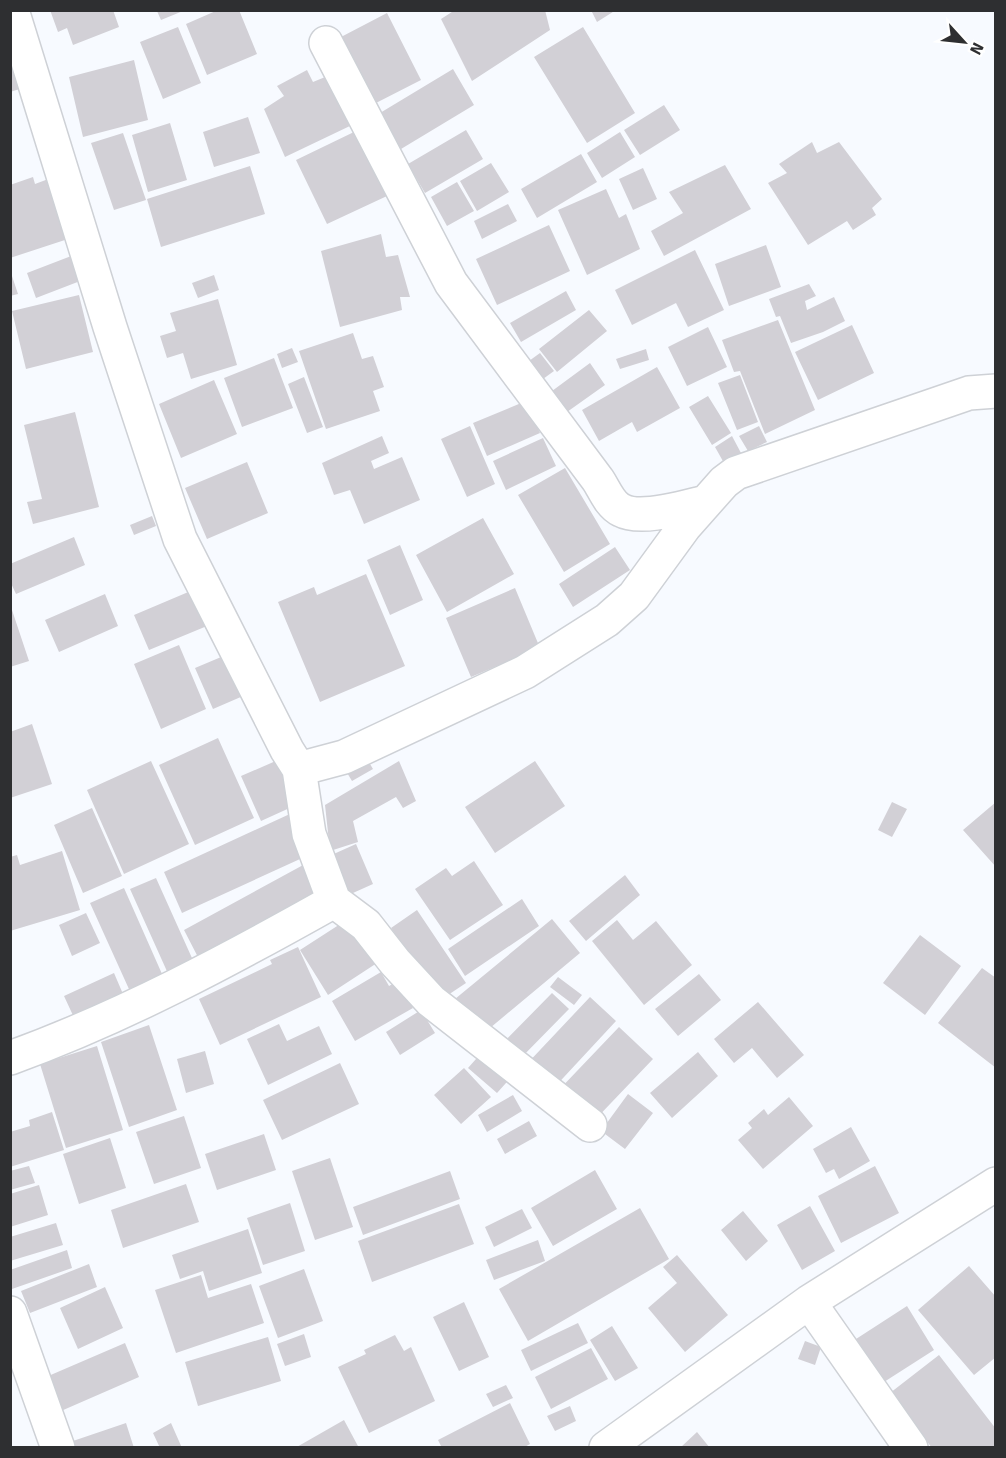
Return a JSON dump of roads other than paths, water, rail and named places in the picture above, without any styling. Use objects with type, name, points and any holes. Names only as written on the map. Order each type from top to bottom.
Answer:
[{"type":"street","points":[[12,10],[96,284],[180,538],[299,770],[309,834],[334,901],[366,925],[395,962],[431,1001],[590,1125]]},
{"type":"street","points":[[326,43],[451,283],[613,503],[621,511],[639,513],[661,512],[706,502]]},
{"type":"street","points":[[299,770],[344,757],[525,672],[607,620],[634,596],[685,526],[724,482],[736,472],[969,393],[996,391]]},
{"type":"street","points":[[10,1058],[61,1040],[220,964],[334,901]]},
{"type":"street","points":[[606,1448],[809,1302],[996,1184]]},
{"type":"street","points":[[809,1302],[911,1448]]},
{"type":"street","points":[[10,1313],[58,1448]]}]
